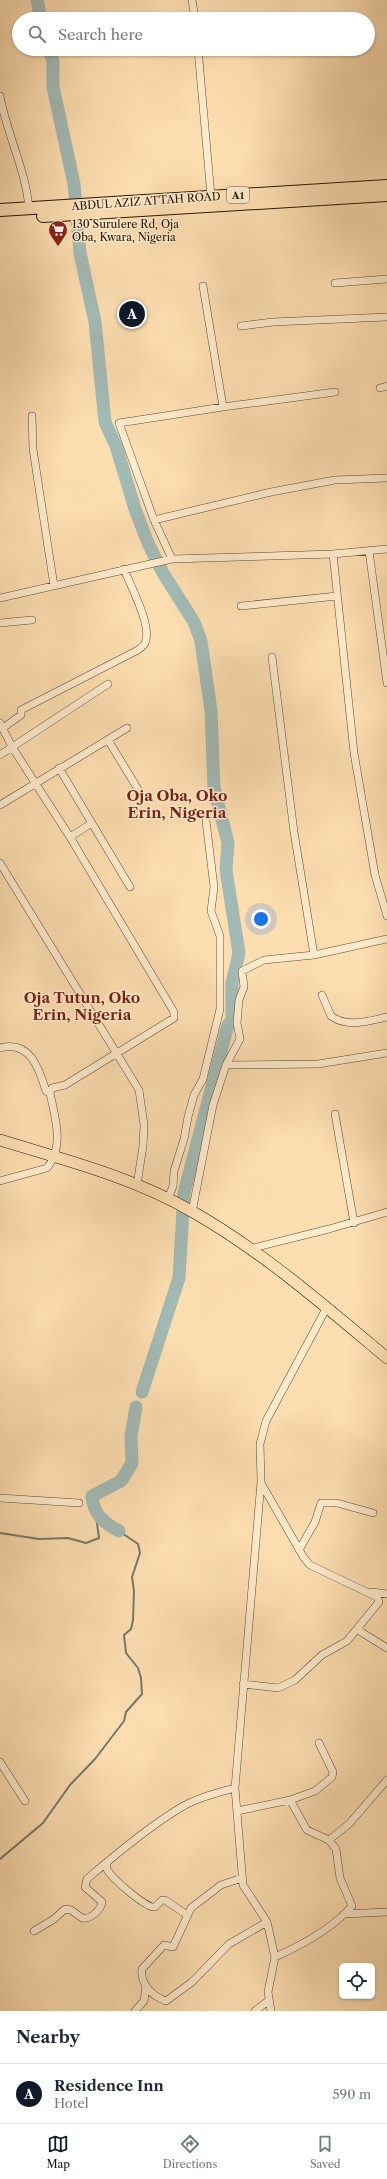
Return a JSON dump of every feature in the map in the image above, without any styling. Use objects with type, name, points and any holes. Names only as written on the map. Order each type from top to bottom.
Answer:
[{"type":"highway","name":"ABDUL AZIZ ATTAH ROAD","points":[[89,210],[211,196],[387,186]]},
{"type":"highway","name":"ABDUL AZIZ ATTAH ROAD","points":[[0,218],[67,211],[387,195]]},
{"type":"highway","name":"ABDUL AZIZ ATTAH ROAD","points":[[0,210],[29,209],[67,211]]},
{"type":"main road","points":[[0,1140],[137,1185],[190,1211],[249,1249],[327,1307],[387,1358]]},
{"type":"street","points":[[192,0],[194,12]]},
{"type":"street","points":[[199,56],[211,196]]},
{"type":"street","points":[[0,96],[4,114],[27,186],[29,209]]},
{"type":"street","points":[[335,283],[387,279]]},
{"type":"street","points":[[203,286],[223,407]]},
{"type":"street","points":[[241,326],[273,322],[387,317]]},
{"type":"street","points":[[169,559],[119,424],[223,407],[335,392]]},
{"type":"street","points":[[32,416],[33,449],[54,586]]},
{"type":"street","points":[[154,520],[271,492],[335,480],[387,478]]},
{"type":"street","points":[[0,598],[169,559],[333,554],[387,549]]},
{"type":"street","points":[[369,551],[387,683]]},
{"type":"street","points":[[333,554],[354,753],[375,875],[387,916]]},
{"type":"street","points":[[0,1181],[47,1168],[51,1163],[52,1156],[57,1148],[59,1139],[50,1093],[52,1088],[65,1085],[174,1018],[174,1012],[70,837],[12,747],[1,725],[21,715],[22,710],[138,650],[145,643],[145,620],[124,569]]},
{"type":"street","points":[[241,606],[337,596]]},
{"type":"street","points":[[0,623],[32,620]]},
{"type":"street","points":[[272,657],[294,832],[314,955]]},
{"type":"street","points":[[0,755],[108,684]]},
{"type":"street","points":[[0,805],[127,728]]},
{"type":"street","points":[[108,740],[139,791]]},
{"type":"street","points":[[59,768],[130,888]]},
{"type":"street","points":[[168,1199],[173,1186],[174,1171],[184,1139],[194,1095],[202,1079],[220,1009],[220,936],[211,911],[214,886],[206,821]]},
{"type":"street","points":[[70,837],[92,824]]},
{"type":"street","points":[[0,863],[139,1090],[144,1125],[137,1185]]},
{"type":"street","points":[[190,1211],[213,1105],[226,1065],[240,1039],[238,1023],[239,1000],[244,990],[242,973],[244,969],[264,960],[314,955],[387,939]]},
{"type":"street","points":[[322,995],[331,1016],[334,1018],[353,1024],[387,1017]]},
{"type":"street","points":[[0,1048],[11,1045],[24,1050],[38,1066],[46,1091],[50,1093]]},
{"type":"street","points":[[226,1065],[318,1064],[387,1053]]},
{"type":"street","points":[[336,1114],[354,1223]]},
{"type":"street","points":[[249,1249],[354,1223],[387,1212]]},
{"type":"street","points":[[271,2011],[268,2001],[268,1992],[275,1957],[267,1922],[243,1885],[235,1788],[261,1482],[260,1444],[266,1421],[327,1307]]},
{"type":"street","points":[[243,1684],[278,1688],[295,1680],[322,1655],[347,1641],[358,1630],[379,1602],[377,1597],[318,1570],[304,1558],[261,1482]]},
{"type":"street","points":[[0,1498],[79,1503]]},
{"type":"street","points":[[299,1550],[315,1522],[321,1503],[338,1503],[373,1513]]},
{"type":"street","points":[[362,1590],[387,1594]]},
{"type":"street","points":[[358,1630],[387,1648]]},
{"type":"street","points":[[237,1811],[290,1800],[315,1791],[332,1777],[332,1772],[319,1743]]},
{"type":"street","points":[[0,1762],[25,1801]]},
{"type":"street","points":[[329,1840],[349,1824],[387,1780]]},
{"type":"street","points":[[34,1931],[54,1919],[65,1909],[71,1910],[82,1918],[91,1916],[101,1906],[102,1902],[85,1887],[85,1883],[107,1862],[181,1807],[200,1799],[235,1788]]},
{"type":"street","points":[[275,1957],[295,1948],[345,1914],[352,1906],[340,1878],[336,1849],[329,1840],[307,1830],[290,1800]]},
{"type":"street","points":[[107,1862],[108,1872],[128,1891],[150,1907],[155,1907],[162,1900],[165,1900],[187,1915]]},
{"type":"street","points":[[242,1878],[215,1889],[190,1908],[173,1947],[164,1945],[142,1969],[143,1980],[146,1986],[166,2001],[192,1982],[229,1944],[267,1922]]},
{"type":"street","points":[[345,1914],[387,1912]]},
{"type":"street","points":[[135,2011],[144,2002],[146,1986]]},
{"type":"street","points":[[255,2011],[268,2001]]},
{"type":"waterway","points":[[37,0],[40,12]]},
{"type":"waterway","points":[[51,56],[53,62],[53,87],[74,184],[80,253],[95,322],[105,422],[116,446],[135,509],[148,543],[163,573],[194,622],[201,641],[211,711],[214,787],[228,843],[226,870],[239,953],[232,983],[232,1021],[228,1025],[184,1193],[179,1278],[142,1392]]},
{"type":"waterway","points":[[119,1531],[100,1517],[95,1508],[92,1496],[121,1481],[132,1463],[131,1436],[136,1407]]},
{"type":"waterway","points":[[0,1533],[39,1539],[68,1538],[86,1543],[99,1538],[95,1509]]},
{"type":"waterway","points":[[0,1859],[43,1823],[70,1785],[95,1759],[124,1721],[126,1712],[142,1694],[141,1678],[138,1668],[126,1653],[124,1635],[131,1629],[133,1620],[134,1591],[132,1577],[140,1553],[138,1544],[119,1531]]},
{"type":"place","name":"130 Surulere Rd, Oja Oba, Kwara, Nigeria","points":[[58,247]]},
{"type":"place","name":"Residence Inn","points":[[132,314]]},
{"type":"district","name":"Oja Oba, Oko Erin, Nigeria","points":[[177,804]]},
{"type":"district","name":"Oja Tutun, Oko Erin, Nigeria","points":[[82,1006]]}]
